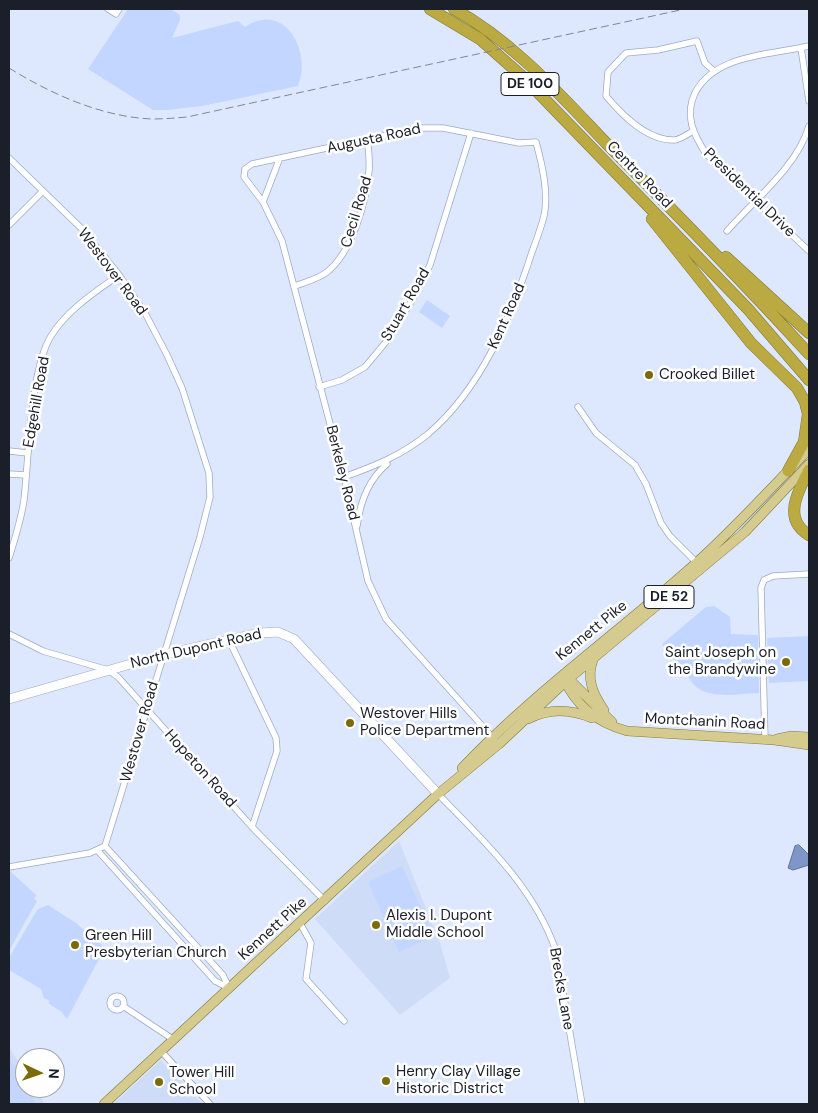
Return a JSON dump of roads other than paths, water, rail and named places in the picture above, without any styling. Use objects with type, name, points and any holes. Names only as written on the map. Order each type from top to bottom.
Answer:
[{"type":"highway","name":"Centre Road","points":[[430,9],[459,24],[501,56],[748,309],[809,380]]},
{"type":"highway","name":"Centre Road","points":[[454,9],[480,24],[518,54],[608,144],[809,354]]},
{"type":"highway","points":[[608,144],[635,167],[729,259],[809,333]]},
{"type":"highway","points":[[617,174],[751,343],[797,388],[805,402],[808,414],[804,442],[788,471]]},
{"type":"highway","points":[[780,323],[809,349]]},
{"type":"highway","points":[[809,470],[795,498],[793,509],[796,521],[809,535]]},
{"type":"main road","name":"Kennett Pike","points":[[104,1104],[325,901],[393,834],[499,744],[565,678],[593,660],[700,566],[809,449]]},
{"type":"main road","name":"Kennett Pike","points":[[438,794],[492,737],[700,566],[745,532],[809,464]]},
{"type":"main road","name":"North Dupont Road","points":[[9,699],[162,655],[269,631],[291,637],[438,794]]},
{"type":"main road","points":[[593,660],[590,674],[593,692],[610,723]]},
{"type":"main road","name":"Montchanin Road","points":[[565,678],[583,707],[610,723],[634,732],[770,740],[809,739]]},
{"type":"main road","points":[[521,722],[539,714],[560,710],[610,723]]},
{"type":"street","points":[[108,9],[116,14],[119,9]]},
{"type":"street","points":[[693,131],[680,138],[669,139],[642,129],[627,120],[606,96],[608,72],[626,53],[658,50],[697,41],[705,63],[714,71]]},
{"type":"street","name":"Presidential Drive","points":[[809,46],[740,60],[714,71],[700,84],[692,101],[690,120],[693,131],[706,154],[809,251]]},
{"type":"street","points":[[801,48],[809,101]]},
{"type":"street","points":[[727,231],[791,164],[800,150],[809,126]]},
{"type":"street","name":"Augusta Road","points":[[245,169],[252,164],[279,160],[420,128],[443,128],[519,144],[536,142]]},
{"type":"street","name":"Stuart Road","points":[[319,387],[342,380],[365,367],[385,343],[411,302],[430,265],[471,133]]},
{"type":"street","name":"Cecil Road","points":[[295,286],[325,273],[345,252],[352,236],[368,182],[370,168],[368,140]]},
{"type":"street","name":"Kent Road","points":[[356,530],[360,508],[373,480],[382,468],[396,456],[428,433],[468,389],[488,357],[513,306],[544,216],[545,193],[536,142]]},
{"type":"street","name":"Westover Road","points":[[9,158],[81,228],[119,275],[144,313],[182,388],[211,485],[208,509],[105,846]]},
{"type":"street","points":[[263,202],[279,160]]},
{"type":"street","name":"Berkeley Road","points":[[245,169],[244,177],[263,202],[282,241],[344,477],[368,580],[386,619],[499,744]]},
{"type":"street","points":[[9,225],[42,192]]},
{"type":"street","name":"Edgehill Road","points":[[9,558],[18,532],[36,386],[50,338],[90,296],[119,275]]},
{"type":"street","points":[[578,407],[596,433],[635,465],[646,484],[661,523],[670,536],[700,566]]},
{"type":"street","points":[[9,451],[28,453]]},
{"type":"street","name":"Kent Road","points":[[344,477],[382,464],[396,456]]},
{"type":"street","points":[[9,474],[26,475]]},
{"type":"street","points":[[770,740],[761,588],[764,580],[773,576],[809,574]]},
{"type":"street","name":"Hopeton Road","points":[[9,634],[43,651],[108,670],[129,687],[147,711],[252,828],[325,901]]},
{"type":"street","points":[[229,640],[276,738],[277,751],[252,828]]},
{"type":"street","name":"Brecks Lane","points":[[438,794],[508,867],[523,886],[549,930],[556,951],[582,1104]]},
{"type":"street","points":[[9,867],[98,851],[105,846],[223,975],[229,988]]},
{"type":"street","points":[[98,851],[215,981],[229,988]]},
{"type":"street","points":[[300,923],[311,943],[306,979],[344,1022]]},
{"type":"street","points":[[123,1006],[174,1040]]},
{"type":"street","points":[[161,1052],[210,1104]]},
{"type":"railway","points":[[9,68],[42,87],[96,109],[133,117],[165,119],[187,117],[685,9]]},
{"type":"place","name":"Crooked Billet","points":[[649,375]]},
{"type":"place","name":"Saint Joseph on the Brandywine","points":[[786,662]]},
{"type":"place","name":"Westover Hills Police Department","points":[[350,723]]},
{"type":"place","name":"Alexis I. Dupont Middle School","points":[[376,925]]},
{"type":"place","name":"Green Hill Presbyterian Church","points":[[75,945]]},
{"type":"place","name":"Henry Clay Village Historic District","points":[[386,1081]]},
{"type":"place","name":"Tower Hill School","points":[[159,1082]]}]
